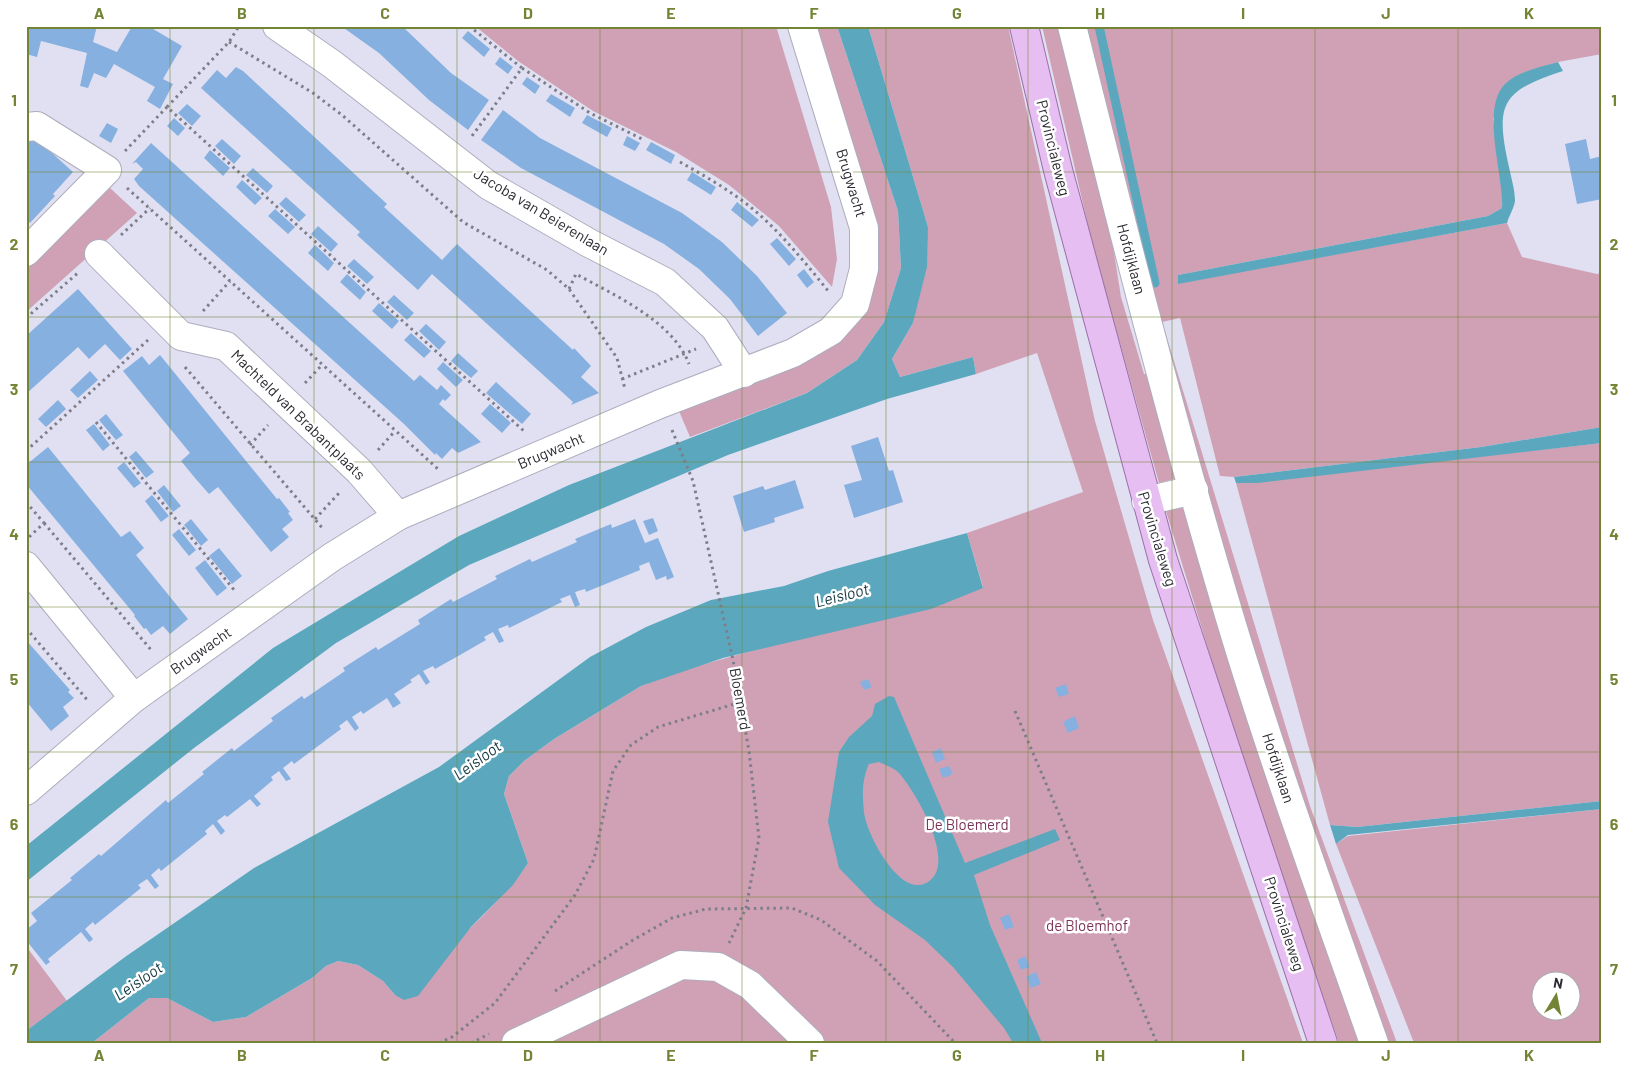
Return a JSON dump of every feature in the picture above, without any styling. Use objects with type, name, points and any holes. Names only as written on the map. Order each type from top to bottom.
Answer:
[{"type":"main road","name":"Provincialeweg","points":[[1024,26],[1058,170],[1162,560],[1323,1043]]},
{"type":"street","name":"Jacoba van Beierenlaan","points":[[277,26],[332,64],[488,184],[589,243],[665,282],[715,328],[744,373]]},
{"type":"street","name":"Brugwacht","points":[[26,791],[134,698],[341,552],[398,516],[632,416],[793,353],[831,331],[855,304],[864,269],[864,228],[802,26]]},
{"type":"street","name":"Hofdijklaan","points":[[1072,26],[1132,269],[1224,598],[1284,786],[1374,1043]]},
{"type":"street","points":[[26,127],[37,126],[107,170],[26,252]]},
{"type":"street","points":[[99,254],[175,328]]},
{"type":"street","name":"Machteld van Brabantplaats","points":[[175,328],[226,346],[358,471],[398,516]]},
{"type":"street","points":[[1146,501],[1194,490]]},
{"type":"street","points":[[26,566],[134,698]]},
{"type":"street","points":[[516,1043],[681,965],[718,967],[750,985],[810,1043]]},
{"type":"path","points":[[239,26],[229,42],[107,170],[461,490]]},
{"type":"path","points":[[469,26],[522,68],[590,114],[644,140]]},
{"type":"path","points":[[229,42],[313,92],[342,114],[463,222],[547,270],[569,289],[617,358],[632,416]]},
{"type":"path","points":[[455,159],[522,68]]},
{"type":"path","points":[[167,107],[548,453]]},
{"type":"path","points":[[680,162],[720,185],[748,205],[804,261],[846,314]]},
{"type":"path","points":[[26,318],[150,208]]},
{"type":"path","points":[[569,289],[576,274],[622,299],[654,320],[685,353],[699,390]]},
{"type":"path","points":[[26,451],[230,281]]},
{"type":"path","points":[[175,328],[168,347],[341,552]]},
{"type":"path","points":[[622,379],[721,338]]},
{"type":"path","points":[[96,422],[253,614]]},
{"type":"path","name":"Bloemerd","points":[[672,430],[693,481],[733,660],[749,751],[759,838],[746,908],[718,967]]},
{"type":"path","points":[[26,502],[171,672]]},
{"type":"path","points":[[26,539],[44,523]]},
{"type":"path","points":[[26,628],[106,722]]},
{"type":"path","points":[[439,1043],[452,1037],[495,1003],[575,895],[594,859],[613,771],[630,745],[658,727],[741,702]]},
{"type":"path","points":[[1015,711],[1157,1043]]},
{"type":"green space","points":[[475,26],[776,26],[831,207],[837,259],[832,287],[779,226],[729,185],[676,152],[593,111],[518,61]]},
{"type":"green space","points":[[802,26],[837,26],[898,211],[901,268],[884,322],[857,360],[807,393],[690,437],[679,411],[792,366],[866,288]]},
{"type":"green space","name":"De Bloemerd","points":[[868,26],[1008,26],[1095,421],[1153,620],[1303,1043],[92,1043],[149,998],[167,998],[213,1022],[246,1017],[312,978],[326,966],[338,961],[358,965],[383,981],[395,995],[448,949],[482,916],[514,882],[528,863],[504,794],[509,776],[524,761],[554,739],[641,686],[683,670],[983,587],[967,533],[1083,492],[1037,353],[976,374],[973,357],[900,377],[892,359],[913,323],[928,227]]},
{"type":"green space","points":[[1042,26],[1062,26],[1112,240],[1121,297],[1144,374],[1149,374],[1178,478],[1159,483],[1093,247]]},
{"type":"green space","points":[[1082,26],[1602,26],[1602,54],[1558,62],[1523,73],[1493,118],[1502,188],[1502,208],[1488,216],[1178,275],[1178,283],[1507,223],[1522,257],[1597,274],[1602,273],[1602,427],[1481,447],[1234,477],[1220,476],[1180,318],[1162,322],[1310,806],[1397,1043],[1384,1043],[1269,708],[1182,417]]},
{"type":"green space","points":[[110,188],[137,213],[26,312],[26,270]]},
{"type":"green space","points":[[1602,443],[1602,801],[1357,827],[1330,825],[1236,483]]},
{"type":"green space","points":[[1186,501],[1363,1043],[1339,1043],[1261,822],[1165,508]]},
{"type":"green space","points":[[1602,809],[1602,1043],[1414,1043],[1336,844],[1348,836]]},
{"type":"green space","points":[[26,946],[67,1001],[26,1031]]},
{"type":"water","points":[[837,26],[868,26],[928,227],[927,267],[913,323],[892,359],[900,377],[973,357],[976,374],[887,399],[728,455],[469,565],[336,643],[194,748],[26,882],[26,846],[273,648],[459,536],[569,485],[807,393],[857,360],[884,322],[901,268],[898,211]]},
{"type":"water","points":[[1558,62],[1563,71],[1542,78],[1515,94],[1508,103],[1504,114],[1505,146],[1515,201],[1507,223],[1178,284],[1178,275],[1488,216],[1502,208],[1494,126],[1494,109],[1498,95],[1505,84],[1516,76]]},
{"type":"water","points":[[1602,427],[1602,443],[1258,483],[1236,483],[1234,477],[1481,447]]},
{"type":"water","name":"Leisloot","points":[[967,533],[983,588],[931,609],[723,658],[641,686],[554,739],[524,761],[509,776],[504,794],[528,863],[513,885],[471,927],[418,996],[404,1000],[395,995],[383,981],[358,965],[338,961],[326,966],[312,978],[246,1017],[213,1022],[167,998],[149,998],[92,1043],[26,1043],[26,1031],[125,957],[254,868],[439,767],[590,657],[646,627],[711,600],[784,586],[828,571]]},
{"type":"water","points":[[889,696],[894,697],[965,863],[1055,829],[1060,840],[974,875],[990,925],[1042,1043],[1013,1043],[1004,1028],[953,967],[925,940],[875,905],[839,868],[828,822],[839,752],[849,737],[872,716],[875,704]],"holes":[[[879,762],[899,773],[923,810],[931,827],[938,859],[936,873],[928,882],[917,885],[906,882],[896,873],[886,862],[866,822],[863,793],[864,781],[869,764]]]},
{"type":"water","points":[[1602,801],[1602,809],[1348,835],[1336,844],[1330,825],[1357,827]]},
{"type":"building","points":[[26,26],[41,29],[41,26],[97,26],[93,42],[117,52],[131,28],[130,26],[148,26],[182,46],[163,79],[173,84],[160,109],[147,101],[155,87],[114,64],[106,78],[94,73],[88,88],[80,86],[87,53],[41,41],[37,57],[26,54]]},
{"type":"building","points":[[341,26],[402,26],[451,73],[489,100],[468,130],[429,100],[379,53]]},
{"type":"building","points":[[468,31],[490,49],[484,57],[462,38]]},
{"type":"building","points":[[500,57],[513,67],[508,74],[495,64]]},
{"type":"building","points":[[236,67],[243,71],[387,204],[384,207],[442,260],[457,244],[573,350],[574,348],[591,366],[581,377],[599,393],[571,405],[573,402],[432,274],[418,290],[357,235],[360,232],[201,88],[217,70],[226,78]]},
{"type":"building","points":[[527,77],[540,86],[535,94],[522,84]]},
{"type":"building","points":[[551,94],[575,108],[570,117],[546,101]]},
{"type":"building","points":[[187,104],[201,116],[192,126],[178,113]]},
{"type":"building","points":[[503,110],[540,138],[682,213],[722,242],[757,276],[787,313],[758,336],[730,299],[699,269],[664,244],[521,168],[481,140]]},
{"type":"building","points":[[587,115],[612,128],[607,137],[582,123]]},
{"type":"building","points":[[174,118],[185,128],[178,136],[167,126]]},
{"type":"building","points":[[107,123],[118,129],[111,143],[99,136]]},
{"type":"building","points":[[32,135],[73,172],[53,194],[55,196],[30,223],[28,221],[26,224],[28,158],[26,142]]},
{"type":"building","points":[[627,136],[640,143],[635,151],[623,145]]},
{"type":"building","points":[[222,139],[241,156],[234,164],[215,146]]},
{"type":"building","points":[[1586,139],[1590,159],[1602,156],[1602,199],[1577,204],[1565,144]]},
{"type":"building","points":[[651,142],[675,155],[671,164],[646,150]]},
{"type":"building","points":[[151,143],[414,381],[420,375],[437,390],[441,385],[451,395],[445,401],[443,399],[439,404],[481,442],[458,453],[452,448],[442,459],[436,453],[435,455],[404,424],[139,186],[134,179],[143,169],[136,162],[132,164]]},
{"type":"building","points":[[210,150],[230,168],[223,176],[204,158]]},
{"type":"building","points":[[253,168],[273,186],[267,193],[246,175]]},
{"type":"building","points":[[692,172],[716,187],[711,195],[687,180]]},
{"type":"building","points":[[242,180],[262,198],[255,205],[236,187]]},
{"type":"building","points":[[286,197],[306,215],[299,222],[279,204]]},
{"type":"building","points":[[737,202],[759,220],[752,227],[731,210]]},
{"type":"building","points":[[275,209],[295,227],[288,234],[268,216]]},
{"type":"building","points":[[318,226],[338,244],[331,252],[311,234]]},
{"type":"building","points":[[777,238],[796,259],[789,266],[770,244]]},
{"type":"building","points":[[315,245],[334,263],[328,271],[308,253]]},
{"type":"building","points":[[354,259],[374,277],[367,284],[347,266]]},
{"type":"building","points":[[804,269],[814,282],[807,288],[797,275]]},
{"type":"building","points":[[347,274],[366,292],[360,300],[340,282]]},
{"type":"building","points":[[78,289],[132,349],[120,360],[105,344],[89,359],[78,347],[26,394],[26,336]]},
{"type":"building","points":[[394,295],[414,313],[407,320],[387,302]]},
{"type":"building","points":[[379,303],[399,321],[392,329],[372,311]]},
{"type":"building","points":[[426,324],[446,342],[439,350],[419,331]]},
{"type":"building","points":[[411,333],[431,351],[424,358],[404,340]]},
{"type":"building","points":[[458,353],[478,371],[471,378],[451,361]]},
{"type":"building","points":[[160,355],[277,499],[279,498],[290,512],[288,513],[293,520],[282,529],[289,537],[271,552],[218,487],[209,494],[181,461],[190,453],[123,371],[142,356],[149,365]]},
{"type":"building","points":[[443,362],[463,380],[456,387],[437,369]]},
{"type":"building","points":[[90,371],[98,380],[78,398],[70,390]]},
{"type":"building","points":[[496,382],[531,414],[522,424],[486,393]]},
{"type":"building","points":[[58,400],[66,409],[46,427],[38,419]]},
{"type":"building","points":[[490,404],[511,423],[502,433],[481,414]]},
{"type":"building","points":[[106,414],[123,435],[116,440],[99,420]]},
{"type":"building","points":[[94,424],[110,445],[103,451],[86,430]]},
{"type":"building","points":[[878,437],[889,471],[893,470],[903,502],[854,518],[844,485],[862,480],[851,446]]},
{"type":"building","points":[[48,447],[121,537],[130,531],[144,548],[136,555],[188,619],[170,634],[163,626],[151,635],[146,628],[144,629],[135,615],[26,484],[26,465]]},
{"type":"building","points":[[136,451],[154,472],[146,478],[129,457]]},
{"type":"building","points":[[124,462],[141,483],[134,488],[117,468]]},
{"type":"building","points":[[795,480],[804,508],[774,518],[775,522],[744,532],[733,496],[763,486],[765,490]]},
{"type":"building","points":[[164,485],[181,506],[173,512],[157,491]]},
{"type":"building","points":[[152,495],[169,516],[161,522],[145,501]]},
{"type":"building","points":[[653,518],[658,531],[649,535],[643,521]]},
{"type":"building","points":[[191,519],[208,540],[201,546],[184,525]]},
{"type":"building","points":[[635,519],[645,543],[658,538],[674,577],[667,580],[666,576],[656,580],[649,562],[639,566],[640,570],[586,592],[585,589],[575,592],[580,605],[575,607],[570,595],[560,599],[562,602],[509,628],[508,625],[498,629],[504,641],[499,643],[493,632],[484,637],[486,640],[435,669],[433,666],[423,671],[430,682],[426,685],[419,674],[410,680],[412,682],[394,694],[401,703],[393,708],[387,698],[363,714],[361,711],[352,717],[359,728],[355,731],[347,720],[339,726],[341,729],[294,764],[292,761],[283,768],[291,779],[286,781],[279,771],[271,777],[273,780],[254,796],[261,804],[257,807],[250,799],[227,817],[225,815],[217,821],[225,831],[221,835],[213,824],[205,831],[207,834],[161,871],[159,868],[151,875],[159,886],[155,889],[147,879],[138,885],[141,888],[95,925],[93,922],[85,929],[93,939],[91,941],[89,942],[81,932],[48,959],[50,962],[46,965],[26,940],[26,930],[37,921],[31,913],[72,880],[70,878],[99,854],[101,856],[166,800],[168,803],[232,748],[234,751],[273,721],[271,718],[302,696],[304,699],[345,671],[343,668],[376,647],[378,650],[420,624],[418,620],[451,599],[453,602],[497,579],[495,576],[530,559],[532,562],[577,542],[575,539],[611,524],[612,528]]},
{"type":"building","points":[[179,529],[196,550],[189,556],[172,535]]},
{"type":"building","points":[[219,548],[242,576],[232,584],[209,556]]},
{"type":"building","points":[[205,560],[227,588],[217,596],[195,568]]},
{"type":"building","points":[[26,640],[70,690],[68,692],[74,698],[63,707],[69,716],[51,731],[26,701]]},
{"type":"building","points":[[868,679],[872,687],[864,690],[860,682]]},
{"type":"building","points":[[1066,684],[1069,694],[1059,697],[1055,688]]},
{"type":"building","points":[[1075,716],[1079,728],[1068,733],[1063,722]]},
{"type":"building","points":[[941,748],[945,759],[936,763],[932,752]]},
{"type":"building","points":[[949,766],[953,774],[943,778],[939,769]]},
{"type":"building","points":[[1009,914],[1014,927],[1005,930],[1000,918]]},
{"type":"building","points":[[1025,956],[1030,967],[1021,970],[1017,960]]},
{"type":"building","points":[[1036,972],[1041,984],[1031,988],[1026,977]]},
{"type":"waterway","points":[[1099,26],[1155,283]]},
{"type":"park label","name":"de Bloemhof","points":[[1087,926]]}]
